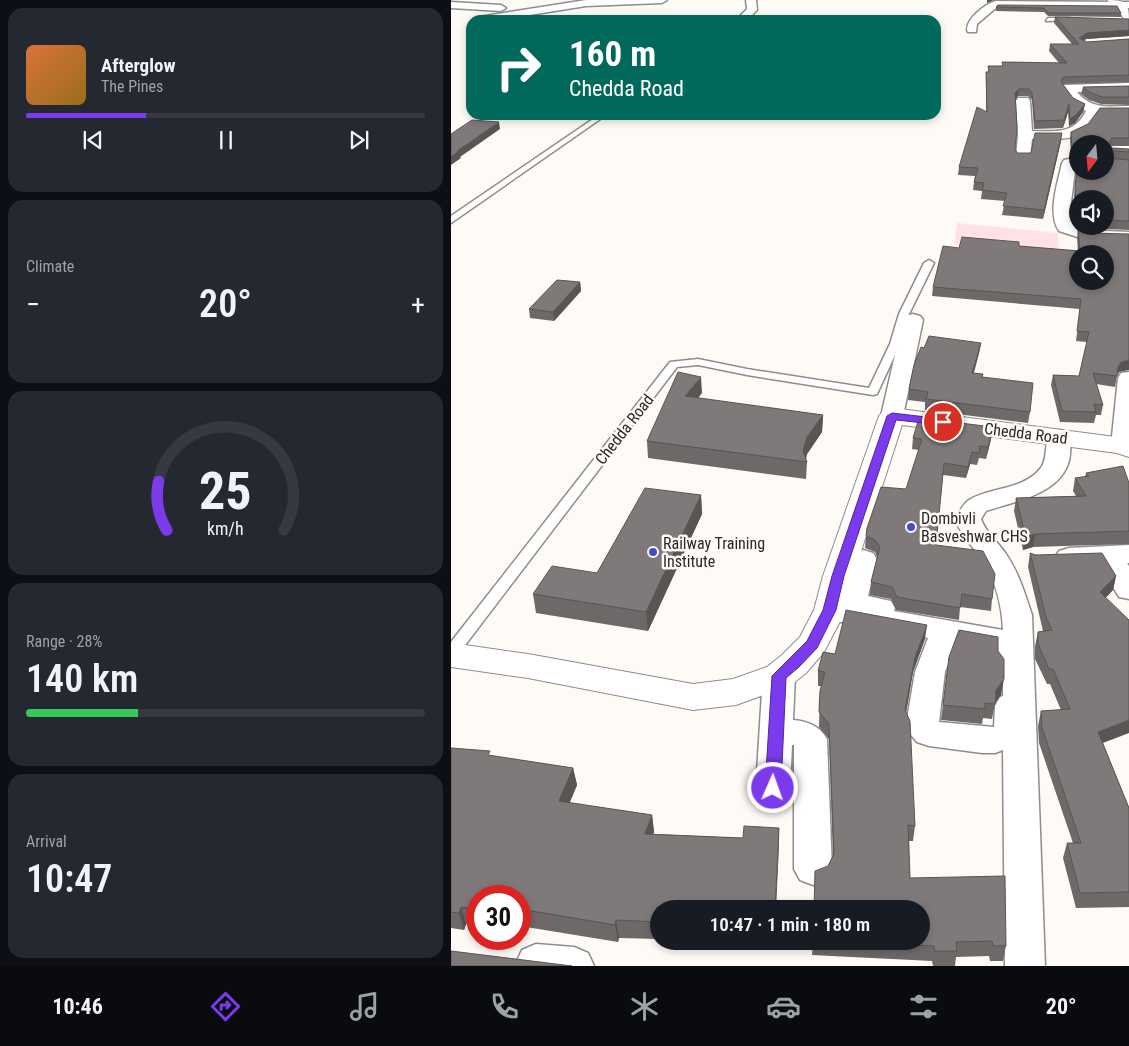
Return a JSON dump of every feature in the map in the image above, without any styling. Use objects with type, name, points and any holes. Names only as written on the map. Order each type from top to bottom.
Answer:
[{"type":"street","points":[[451,5],[496,0]]},
{"type":"street","points":[[511,15],[600,1],[662,0]]},
{"type":"street","points":[[746,15],[752,10],[751,0]]},
{"type":"street","points":[[972,30],[972,24],[990,6],[1055,3],[1125,12]]},
{"type":"street","points":[[451,5],[515,8],[554,7]]},
{"type":"street","points":[[1093,12],[1125,12]]},
{"type":"street","points":[[451,14],[517,14]]},
{"type":"street","points":[[1129,87],[1068,88],[1078,101],[1093,110],[1129,110]]},
{"type":"street","points":[[1023,101],[1025,135],[1023,157]]},
{"type":"street","points":[[1025,135],[1067,135],[1086,124],[1093,110]]},
{"type":"street","points":[[1069,163],[1062,210],[1065,227],[1071,231],[1083,234],[1129,237]]},
{"type":"street","points":[[451,654],[528,666],[693,697],[736,692],[779,676],[794,664],[812,644],[830,610],[857,587],[883,404],[913,320]]},
{"type":"street","points":[[1126,447],[1129,378]]},
{"type":"street","name":"Chedda Road","points":[[883,404],[1059,437],[1126,447]]},
{"type":"street","points":[[1025,966],[1017,615],[1009,587],[993,554],[971,530],[968,519],[977,506],[1030,488],[1048,476],[1056,464],[1059,437]]},
{"type":"street","points":[[1043,557],[1119,555],[1129,590]]},
{"type":"street","points":[[857,587],[919,614]]},
{"type":"street","points":[[857,587],[945,630]]},
{"type":"street","points":[[773,788],[779,676]]},
{"type":"street","points":[[775,732],[799,733],[810,739],[813,869]]},
{"type":"street","points":[[498,960],[574,966]]},
{"type":"lane","points":[[1048,20],[1077,20]]},
{"type":"lane","points":[[451,220],[596,120]]},
{"type":"lane","points":[[883,404],[895,344],[904,314],[929,263]]},
{"type":"lane","name":"Chedda Road","points":[[451,654],[674,364],[698,362],[883,404]]},
{"type":"shaded area","points":[[957,223],[1058,233],[1059,254],[954,244]]},
{"type":"building","points":[[998,5],[1117,6],[1121,13],[1048,13],[1044,8],[996,7]]},
{"type":"building","points":[[1055,17],[1129,19],[1129,30],[1087,33],[1079,38],[1087,42],[1129,39],[1129,75],[1063,77],[1061,82],[1073,98],[1085,104],[1070,119],[1069,104],[1064,120],[1035,121],[1032,93],[1029,89],[1019,89],[1015,93],[1017,127],[1015,149],[1017,153],[1031,153],[1035,133],[1062,133],[1044,210],[1003,206],[1007,193],[982,190],[984,183],[974,182],[978,168],[959,167],[977,107],[987,112],[986,72],[989,72],[988,66],[1003,66],[1002,62],[1067,63],[1050,44],[1079,44]]},
{"type":"building","points":[[1129,86],[1129,97],[1102,97],[1091,93],[1083,87]]},
{"type":"building","points":[[1100,108],[1129,108],[1129,138],[1114,138],[1114,135],[1071,135],[1071,132],[1088,124]]},
{"type":"building","points":[[472,120],[499,122],[451,157],[451,134]]},
{"type":"building","points":[[1114,148],[1129,149],[1129,152],[1114,151]]},
{"type":"building","points":[[1114,159],[1129,160],[1129,221],[1114,220],[1114,190],[1075,190],[1076,180],[1114,180]]},
{"type":"building","points":[[1129,234],[1129,360],[1121,362],[1118,367],[1117,376],[1093,373],[1103,405],[1094,404],[1096,412],[1062,411],[1053,375],[1079,376],[1089,332],[1077,331],[1081,299],[933,287],[943,246],[959,248],[962,237],[1019,242],[1019,246],[1069,250],[1069,290],[1114,290],[1114,245],[1079,245],[1078,235]]},
{"type":"building","points":[[557,280],[580,282],[553,312],[529,309]]},
{"type":"building","points":[[929,336],[981,343],[972,373],[983,374],[982,377],[1033,383],[1030,412],[926,399],[928,392],[909,389],[914,365],[921,347],[924,348]]},
{"type":"building","points":[[678,372],[701,377],[685,396],[823,415],[807,437],[803,451],[807,462],[647,441]]},
{"type":"building","points":[[919,418],[993,427],[988,447],[980,446],[979,453],[972,452],[968,467],[944,463],[936,545],[983,551],[995,574],[992,599],[962,594],[960,608],[897,597],[892,587],[871,582],[880,547],[875,540],[866,536],[867,528],[881,487],[906,489],[922,439],[913,438]]},
{"type":"building","points":[[1123,466],[1129,483],[1129,531],[1035,534],[1026,537],[1016,498],[1086,496],[1075,478],[1089,476],[1086,473]]},
{"type":"building","name":"Railway Training Institute","points":[[645,488],[701,495],[646,612],[533,594],[552,566],[597,573]]},
{"type":"building","points":[[1030,553],[1035,555],[1102,553],[1116,576],[1100,592],[1129,620],[1129,720],[1098,732],[1129,808],[1129,892],[1080,893],[1067,843],[1081,843],[1042,728],[1041,711],[1070,709],[1053,669],[1049,669],[1038,644],[1038,632],[1052,630],[1046,617]]},
{"type":"building","points":[[846,610],[927,625],[915,657],[905,710],[910,721],[915,826],[908,825],[910,878],[1005,876],[1006,946],[993,946],[992,941],[956,942],[957,951],[935,951],[934,946],[930,946],[930,900],[814,900],[815,871],[828,866],[834,854],[829,724],[819,712],[820,691],[825,672],[818,671],[823,652],[835,654]]},
{"type":"building","points":[[959,630],[998,637],[998,651],[1004,659],[1004,679],[996,690],[995,704],[985,703],[985,709],[943,705],[949,657]]},
{"type":"building","points":[[451,748],[490,751],[488,755],[573,768],[559,801],[652,815],[645,834],[743,838],[744,826],[779,828],[775,900],[650,900],[650,922],[616,920],[615,925],[531,911],[531,885],[466,885],[466,908],[461,907],[459,913],[451,912]]},
{"type":"building","points":[[451,951],[572,966],[451,966]]},
{"type":"place","name":"Dombivli Basveshwar CHS","points":[[911,527]]},
{"type":"place","name":"Railway Training Institute","points":[[653,552]]},
{"type":"route","points":[[773,788],[779,676],[794,664],[812,644],[830,610],[838,576],[892,416],[943,422]]}]
